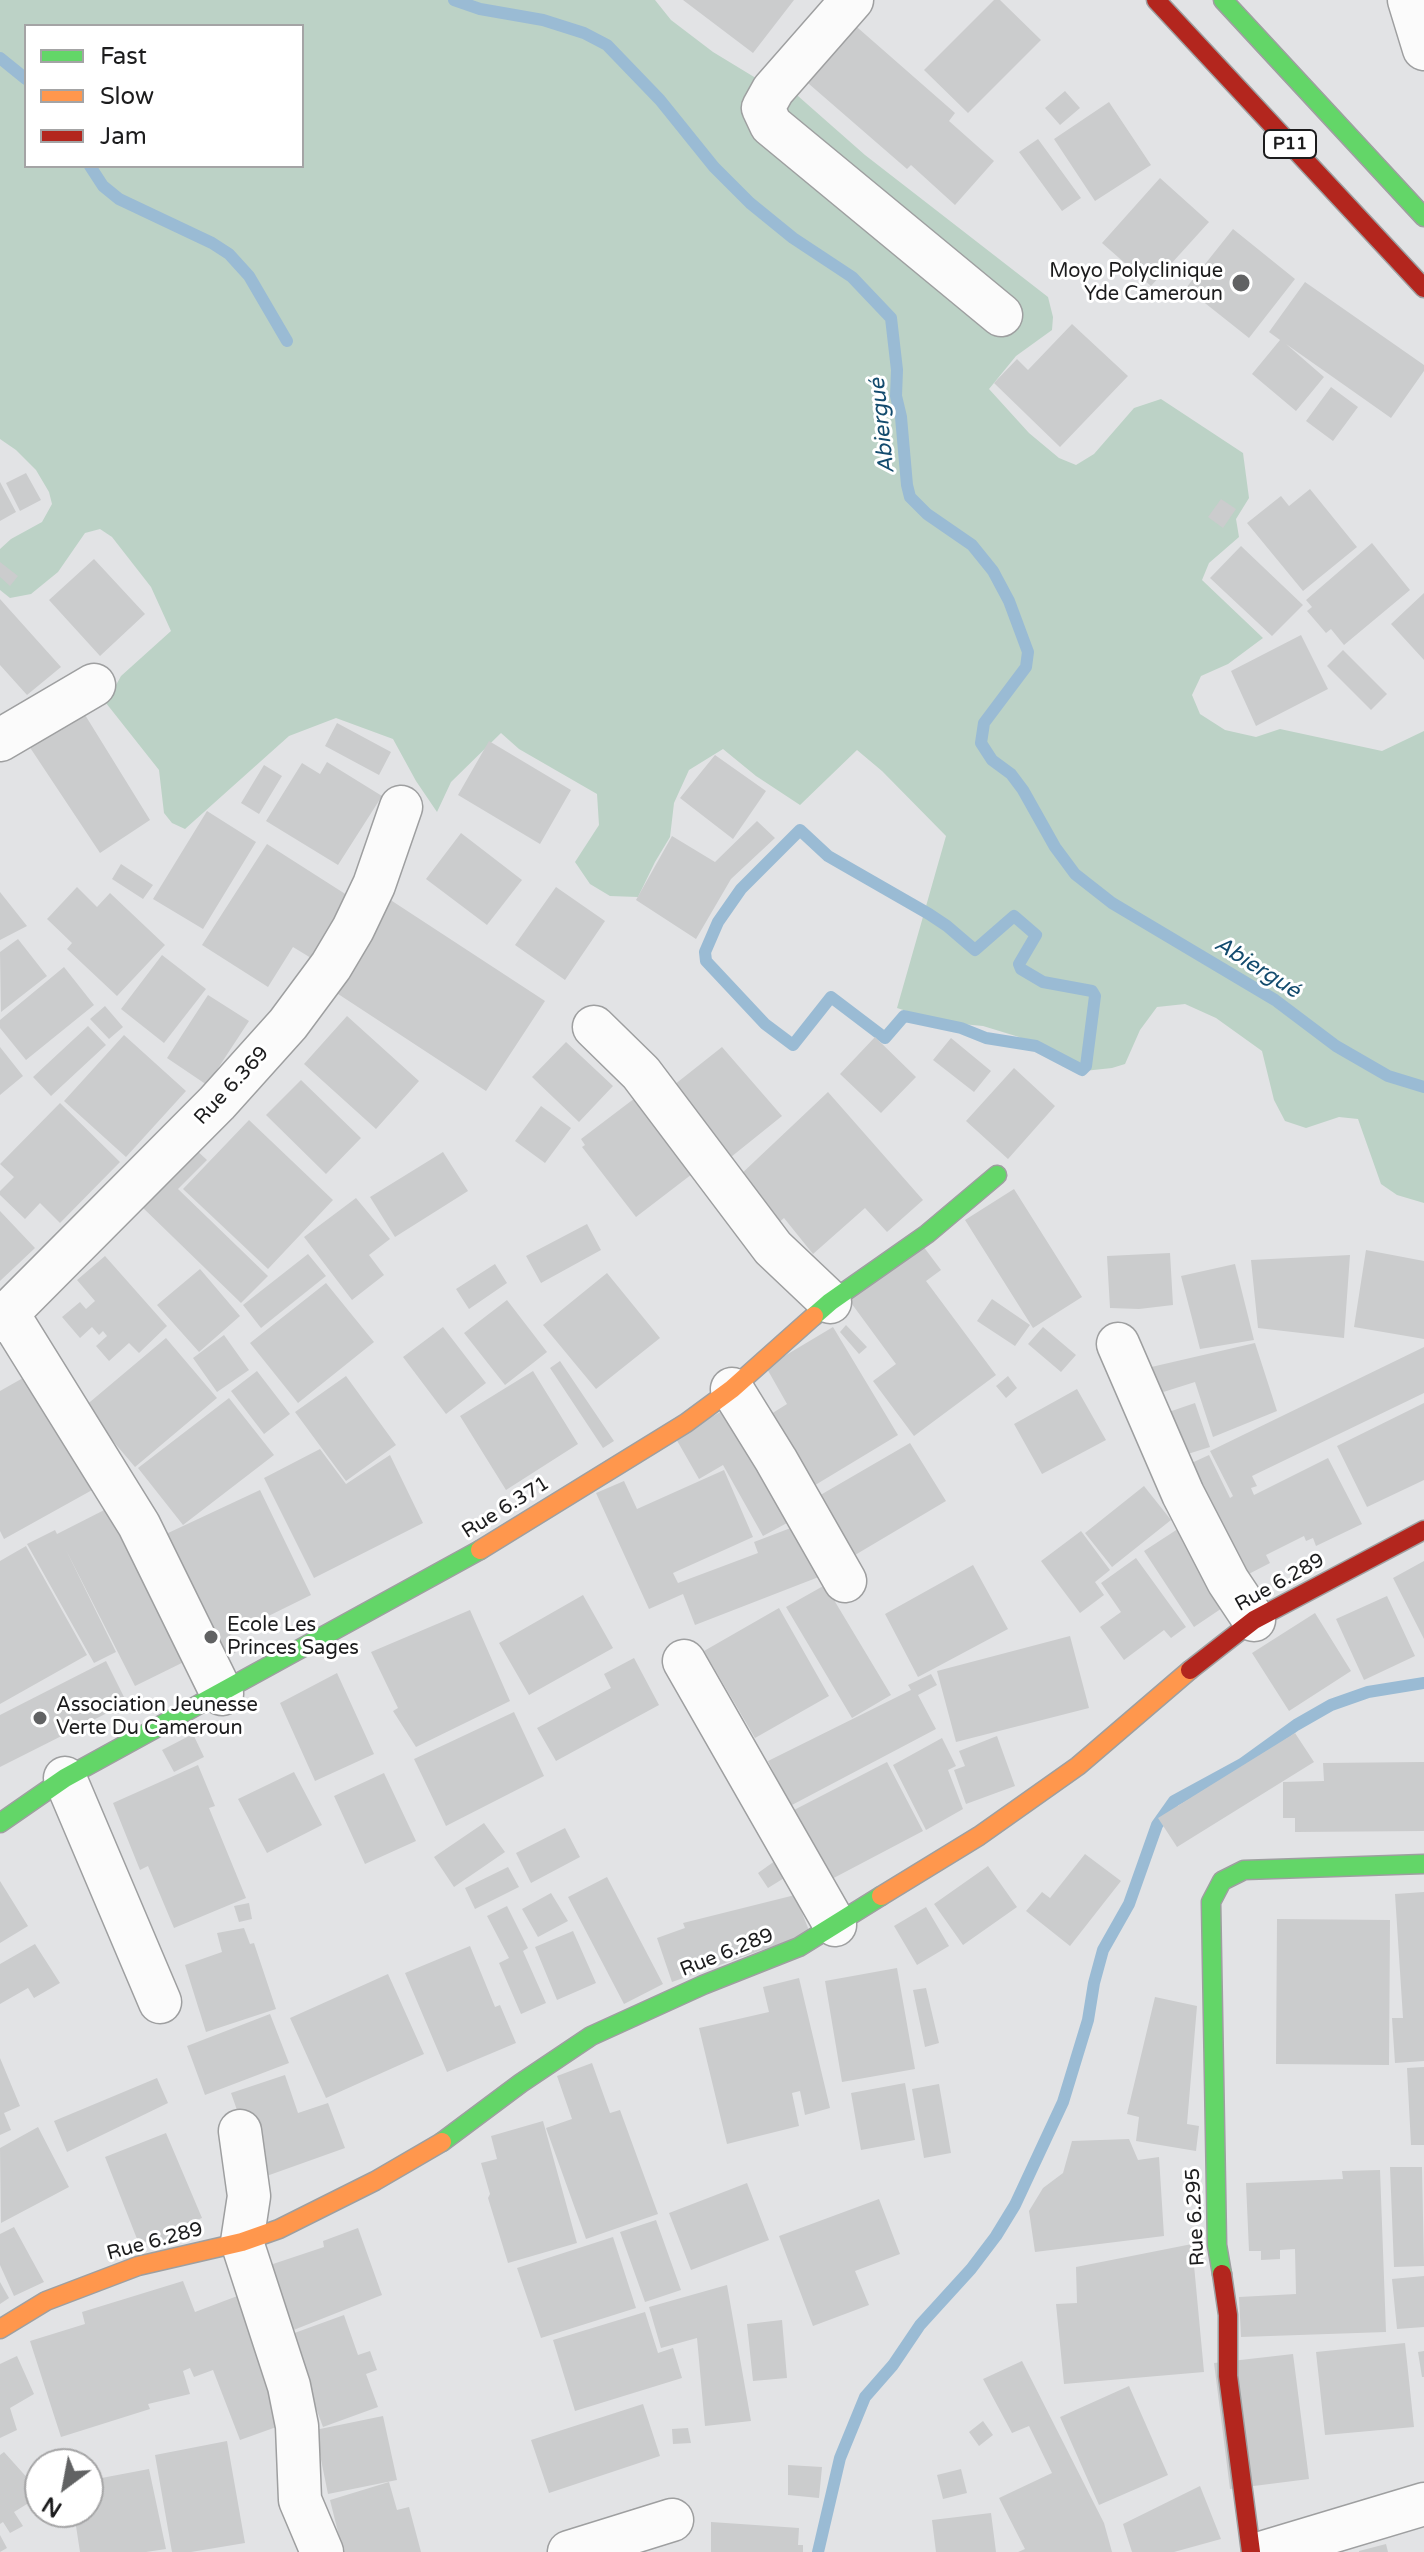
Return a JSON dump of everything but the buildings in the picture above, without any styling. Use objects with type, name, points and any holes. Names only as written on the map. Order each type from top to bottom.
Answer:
[{"type":"street","points":[[852,0],[773,90],[763,108],[771,125],[1001,315]]},
{"type":"street","name":"P11","points":[[1156,0],[1424,288]]},
{"type":"street","name":"P11","points":[[1223,0],[1424,217]]},
{"type":"street","points":[[1409,0],[1424,49]]},
{"type":"street","points":[[0,740],[94,685]]},
{"type":"street","name":"Rue 6.369","points":[[4,1317],[206,1115],[288,1024],[331,966],[353,929],[374,885],[401,807]]},
{"type":"street","points":[[594,1027],[641,1073],[773,1248],[830,1302]]},
{"type":"street","name":"Rue 6.371","points":[[0,1823],[65,1778],[471,1555],[686,1423],[732,1389],[830,1302],[927,1234],[997,1175]]},
{"type":"street","points":[[4,1317],[139,1525],[222,1694]]},
{"type":"street","points":[[1118,1344],[1183,1494],[1228,1581],[1254,1620]]},
{"type":"street","points":[[732,1389],[845,1581]]},
{"type":"street","name":"Rue 6.289","points":[[0,2329],[46,2301],[138,2266],[242,2242],[279,2229],[375,2181],[443,2142],[521,2083],[591,2036],[703,1985],[799,1947],[979,1836],[1078,1766],[1172,1684],[1254,1620],[1424,1530]]},
{"type":"street","points":[[684,1661],[835,1925]]},
{"type":"street","points":[[65,1778],[160,2002]]},
{"type":"street","name":"Rue 6.295","points":[[1251,2552],[1228,2376],[1228,2315],[1217,2245],[1211,1902],[1222,1881],[1244,1870],[1424,1864]]},
{"type":"street","points":[[240,2131],[249,2196],[242,2242],[289,2386],[297,2426],[300,2500],[322,2552]]},
{"type":"street","points":[[1264,2552],[1424,2504]]},
{"type":"street","points":[[569,2552],[672,2520]]},
{"type":"green space","points":[[0,0],[655,0],[671,20],[713,52],[764,83],[798,96],[865,155],[1048,297],[1053,317],[1052,330],[1016,356],[989,389],[1029,433],[1059,458],[1076,465],[1094,454],[1134,408],[1161,399],[1243,453],[1249,498],[1236,519],[1239,537],[1209,563],[1202,580],[1263,638],[1228,664],[1201,676],[1192,695],[1200,714],[1225,730],[1256,737],[1280,729],[1382,751],[1424,731],[1424,1203],[1397,1195],[1381,1184],[1358,1119],[1339,1117],[1306,1128],[1285,1121],[1274,1100],[1262,1051],[1216,1018],[1185,1004],[1157,1007],[1140,1030],[1125,1064],[1084,1071],[1019,1037],[983,1026],[941,1022],[897,1008],[946,836],[857,750],[800,805],[756,776],[723,749],[689,770],[674,803],[670,837],[638,897],[610,896],[590,884],[575,862],[599,825],[597,794],[519,749],[501,733],[451,782],[437,812],[393,739],[336,718],[289,736],[185,829],[172,823],[164,813],[159,770],[106,703],[121,676],[171,631],[151,587],[112,537],[100,529],[85,533],[58,572],[31,594],[10,598],[0,590],[0,549],[11,539],[42,522],[52,504],[36,470],[0,439]]},
{"type":"waterway","name":"Abiergué","points":[[454,0],[480,9],[543,20],[584,33],[607,45],[660,100],[714,167],[750,203],[793,238],[852,277],[891,318],[897,370],[896,396],[910,497],[927,514],[972,545],[993,571],[1009,601],[1028,652],[1026,667],[984,723],[981,743],[992,760],[1011,774],[1023,790],[1055,847],[1075,874],[1112,903],[1275,1000],[1336,1046],[1388,1076],[1424,1087]]},
{"type":"waterway","points":[[0,58],[24,77]]},
{"type":"waterway","points":[[91,168],[103,186],[119,199],[229,254],[249,276],[287,341]]},
{"type":"waterway","points":[[800,830],[828,856],[929,914],[975,950],[1014,916],[1036,935],[1019,964],[1021,969],[1043,982],[1092,991],[1095,996],[1086,1066],[1082,1070],[1036,1046],[986,1038],[961,1028],[904,1016],[885,1038],[831,997],[793,1045],[765,1024],[706,961],[705,952],[718,922],[741,889],[800,830]]},
{"type":"waterway","points":[[818,2552],[840,2458],[865,2397],[893,2365],[920,2325],[971,2269],[1015,2205],[1063,2102],[1088,2020],[1103,1950],[1129,1904],[1157,1825],[1174,1801],[1242,1764],[1296,1725],[1331,1705],[1368,1692],[1424,1683]]},
{"type":"traffic: fast","points":[[1223,0],[1424,217]]},
{"type":"traffic: fast","points":[[814,1316],[927,1234],[997,1175]]},
{"type":"traffic: fast","points":[[0,1823],[65,1778],[480,1550]]},
{"type":"traffic: fast","points":[[1222,2274],[1217,2245],[1211,1902],[1222,1881],[1244,1870],[1424,1864]]},
{"type":"traffic: fast","points":[[442,2142],[591,2036],[703,1985],[799,1947],[881,1896]]},
{"type":"traffic: slow","points":[[480,1550],[686,1423],[732,1389],[814,1316]]},
{"type":"traffic: slow","points":[[881,1896],[979,1836],[1078,1766],[1190,1670]]},
{"type":"traffic: slow","points":[[0,2329],[46,2301],[138,2266],[242,2242],[279,2229],[375,2181],[442,2142]]},
{"type":"traffic: jam","points":[[1156,0],[1424,288]]},
{"type":"traffic: jam","points":[[1190,1670],[1254,1620],[1424,1530]]},
{"type":"traffic: jam","points":[[1222,2274],[1228,2315],[1228,2376],[1251,2552]]},
{"type":"place","name":"Moyo Polyclinique Yde Cameroun","points":[[1241,283]]},
{"type":"place","name":"Ecole Les Princes Sages","points":[[211,1637]]},
{"type":"place","name":"Association Jeunesse Verte Du Cameroun","points":[[40,1718]]}]
